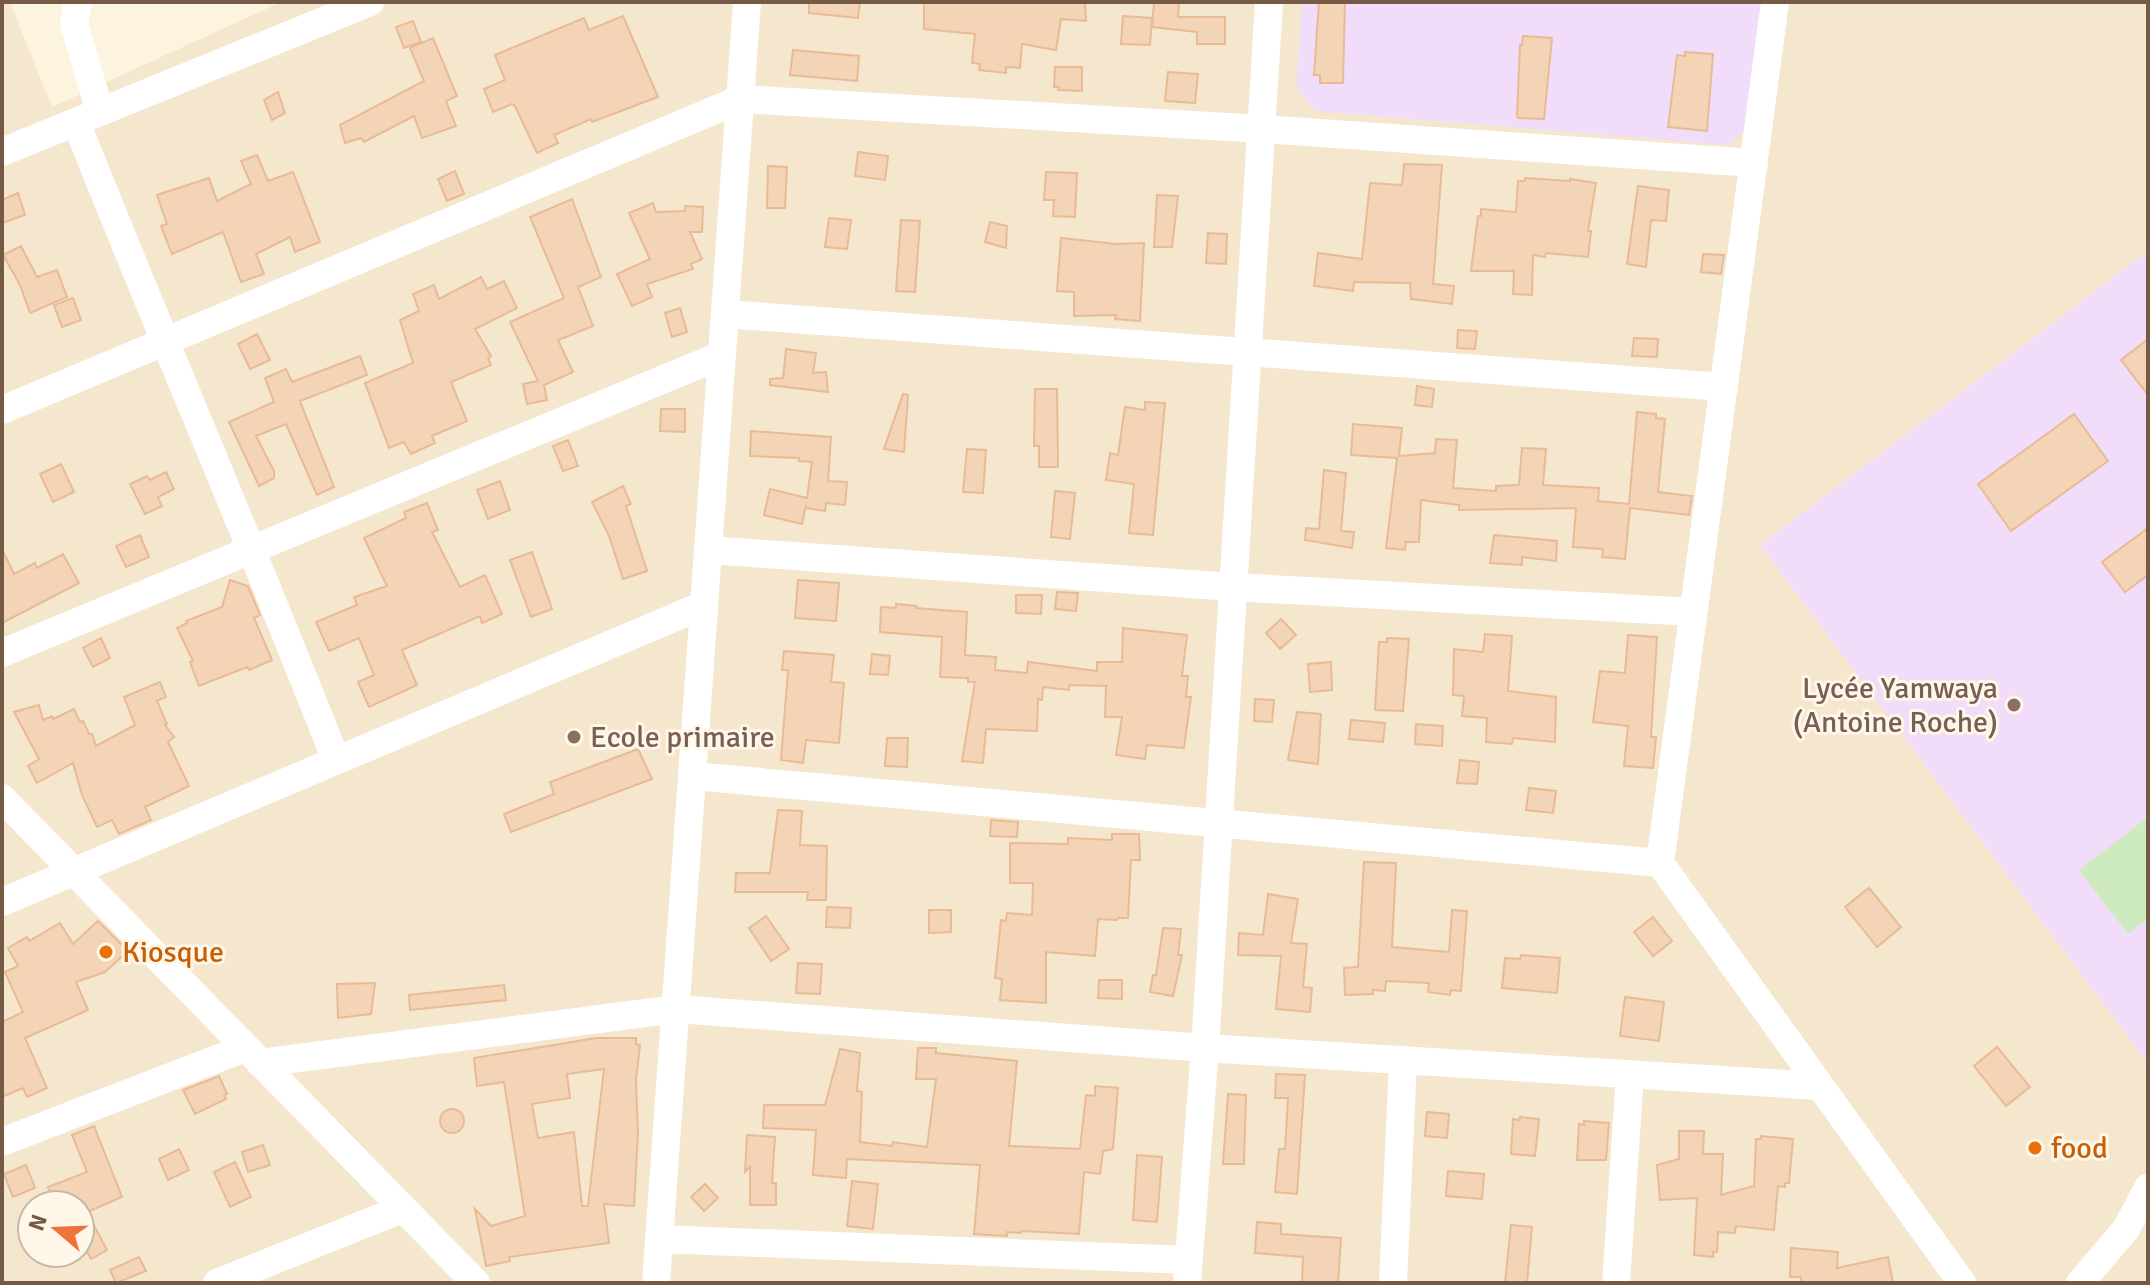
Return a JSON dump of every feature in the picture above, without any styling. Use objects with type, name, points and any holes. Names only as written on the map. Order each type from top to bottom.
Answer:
[{"type":"street","points":[[78,2],[74,24],[88,117],[164,342],[253,549],[336,760]]},
{"type":"street","points":[[2,152],[370,2]]},
{"type":"street","points":[[656,1283],[747,2]]},
{"type":"street","points":[[659,1239],[1187,1272],[1205,1048],[1269,2]]},
{"type":"street","points":[[1775,2],[1660,863],[1962,1283]]},
{"type":"street","points":[[2,410],[741,99],[1262,129],[1754,163]]},
{"type":"street","points":[[725,314],[1724,387]]},
{"type":"street","points":[[2,653],[722,355]]},
{"type":"street","points":[[708,550],[1233,587],[1693,612]]},
{"type":"street","points":[[2,902],[704,605]]},
{"type":"street","points":[[693,776],[1660,863]]},
{"type":"street","points":[[2,798],[476,1283]]},
{"type":"street","points":[[2,1142],[252,1055],[676,1009],[1205,1048],[1820,1086]]},
{"type":"street","points":[[1393,1283],[1403,1060]]},
{"type":"street","points":[[1616,1283],[1630,1075]]},
{"type":"street","points":[[2080,1283],[2126,1229],[2148,1188]]},
{"type":"street","points":[[217,1283],[402,1209]]},
{"type":"shaded area","points":[[2,2],[10,2],[52,107],[281,2],[2148,2],[2148,1283],[2,1283]]},
{"type":"shaded area","points":[[1302,2],[1769,2],[1753,126],[1727,145],[1316,111],[1296,87]]},
{"type":"shaded area","name":"Lycée Yamwaya (Antoine Roche)","points":[[2148,251],[2148,339],[2122,360],[2148,395],[2148,528],[2103,562],[2125,592],[2148,575],[2148,817],[2080,870],[2127,933],[2148,918],[2148,1063],[1760,545]],"holes":[[[2074,414],[2108,460],[2011,531],[1978,484]]]},
{"type":"green space","points":[[2148,817],[2148,918],[2128,934],[2079,870]]},
{"type":"building","points":[[809,2],[860,2],[858,18],[809,13]]},
{"type":"building","points":[[924,2],[1085,2],[1086,21],[1061,19],[1056,50],[1022,44],[1020,68],[1006,67],[1006,73],[979,70],[980,64],[972,63],[975,34],[924,29]]},
{"type":"building","points":[[1154,2],[1179,2],[1178,17],[1225,17],[1225,44],[1197,44],[1197,32],[1152,27]]},
{"type":"building","points":[[1319,2],[1345,2],[1343,83],[1320,83],[1320,75],[1314,75]]},
{"type":"building","points":[[623,16],[658,97],[554,135],[558,143],[537,153],[515,106],[512,104],[493,112],[484,89],[505,80],[495,55],[584,18],[589,30]]},
{"type":"building","points":[[1123,16],[1152,18],[1150,45],[1121,44]]},
{"type":"building","points":[[413,21],[421,42],[404,48],[396,27]]},
{"type":"building","points":[[1523,36],[1552,38],[1544,119],[1517,116]]},
{"type":"building","points":[[433,38],[457,96],[446,101],[456,126],[422,138],[414,116],[364,142],[361,138],[345,143],[340,125],[424,81],[410,48]]},
{"type":"building","points":[[793,50],[859,56],[857,81],[790,75]]},
{"type":"building","points":[[1685,52],[1713,54],[1707,131],[1668,127],[1677,55],[1685,56]]},
{"type":"building","points":[[1055,67],[1082,67],[1082,91],[1058,90],[1059,87],[1054,87]]},
{"type":"building","points":[[1168,72],[1198,74],[1195,103],[1165,101]]},
{"type":"building","points":[[278,92],[285,113],[272,120],[264,100]]},
{"type":"building","points":[[858,152],[888,156],[885,180],[855,176]]},
{"type":"building","points":[[257,155],[268,181],[293,172],[320,242],[295,252],[290,237],[256,254],[264,274],[241,282],[223,232],[172,254],[161,226],[167,224],[157,195],[209,178],[217,201],[251,184],[241,161]]},
{"type":"building","points":[[1404,164],[1442,165],[1433,284],[1454,286],[1452,304],[1411,299],[1410,283],[1354,282],[1353,291],[1314,286],[1318,253],[1362,259],[1370,183],[1402,185]]},
{"type":"building","points":[[768,166],[787,167],[785,208],[767,208]]},
{"type":"building","points":[[455,171],[464,194],[447,201],[438,179]]},
{"type":"building","points":[[1046,172],[1077,173],[1075,217],[1053,216],[1054,200],[1044,200]]},
{"type":"building","points":[[1525,178],[1596,183],[1588,231],[1591,231],[1588,257],[1546,253],[1545,257],[1533,255],[1532,295],[1513,294],[1514,271],[1471,271],[1481,209],[1516,212],[1518,181],[1525,181]]},
{"type":"building","points":[[1638,186],[1669,190],[1666,221],[1651,220],[1646,267],[1627,264]]},
{"type":"building","points":[[18,193],[25,215],[2,223],[2,200]]},
{"type":"building","points":[[1157,195],[1178,196],[1172,247],[1154,247]]},
{"type":"building","points":[[572,199],[601,277],[578,287],[593,326],[558,340],[573,372],[544,385],[547,400],[527,404],[523,384],[538,381],[510,322],[564,298],[530,217]]},
{"type":"building","points":[[653,203],[656,212],[685,211],[685,206],[703,207],[702,232],[690,232],[702,259],[691,264],[693,269],[647,284],[652,297],[632,306],[617,274],[650,259],[629,213]]},
{"type":"building","points":[[829,218],[851,220],[847,249],[825,247]]},
{"type":"building","points":[[901,220],[920,221],[915,292],[896,291]]},
{"type":"building","points":[[990,222],[1007,226],[1006,248],[985,242]]},
{"type":"building","points":[[1208,233],[1227,234],[1226,264],[1206,263]]},
{"type":"building","points":[[1061,238],[1116,244],[1144,243],[1140,321],[1115,319],[1116,315],[1074,316],[1074,292],[1057,291]]},
{"type":"building","points":[[21,246],[37,277],[57,270],[67,297],[30,313],[20,285],[3,255]]},
{"type":"building","points":[[1703,254],[1724,255],[1721,274],[1701,272]]},
{"type":"building","points":[[481,277],[487,289],[504,281],[517,308],[475,329],[491,356],[488,358],[491,365],[451,382],[467,421],[432,436],[435,443],[411,454],[404,442],[389,448],[365,383],[413,363],[400,320],[419,311],[413,294],[434,285],[439,299]]},
{"type":"building","points":[[73,298],[81,320],[62,327],[54,305]]},
{"type":"building","points":[[680,308],[687,332],[672,337],[665,313]]},
{"type":"building","points":[[1458,330],[1477,331],[1475,349],[1457,348]]},
{"type":"building","points":[[257,334],[270,360],[250,369],[238,344]]},
{"type":"building","points":[[1634,338],[1658,339],[1657,357],[1632,356]]},
{"type":"building","points":[[2148,339],[2148,395],[2121,360]]},
{"type":"building","points":[[786,349],[816,353],[813,373],[826,372],[828,392],[770,385],[770,379],[783,378]]},
{"type":"building","points":[[360,356],[367,375],[300,401],[334,487],[317,495],[286,424],[256,436],[274,471],[274,478],[259,486],[229,422],[274,402],[265,378],[286,369],[292,382]]},
{"type":"building","points":[[1417,386],[1434,389],[1432,407],[1415,405]]},
{"type":"building","points":[[1035,389],[1057,389],[1058,467],[1039,467],[1039,446],[1034,446]]},
{"type":"building","points":[[903,394],[908,395],[904,452],[884,449]]},
{"type":"building","points":[[1145,402],[1165,403],[1153,535],[1129,533],[1134,484],[1106,480],[1110,453],[1118,455],[1125,407],[1145,410]]},
{"type":"building","points":[[661,409],[685,409],[685,432],[660,431]]},
{"type":"building","points":[[1637,412],[1656,414],[1656,418],[1665,419],[1658,492],[1692,496],[1689,515],[1630,508],[1625,559],[1602,557],[1603,549],[1573,547],[1576,508],[1459,510],[1459,505],[1421,500],[1419,542],[1406,542],[1405,550],[1386,548],[1397,458],[1351,455],[1353,424],[1402,428],[1399,456],[1435,453],[1436,439],[1457,440],[1453,488],[1496,491],[1496,486],[1519,485],[1522,448],[1546,449],[1543,485],[1599,488],[1598,501],[1629,504]]},
{"type":"building","points":[[2074,414],[2108,461],[2011,531],[1978,484]]},
{"type":"building","points":[[751,431],[831,437],[828,481],[847,482],[845,505],[826,503],[825,511],[806,508],[806,505],[802,524],[764,515],[770,489],[807,498],[812,462],[799,461],[799,458],[750,456]]},
{"type":"building","points":[[568,440],[578,466],[563,471],[553,446]]},
{"type":"building","points":[[967,449],[986,450],[983,493],[963,492]]},
{"type":"building","points":[[61,464],[74,492],[53,502],[40,474]]},
{"type":"building","points":[[1324,470],[1346,473],[1341,531],[1354,532],[1352,548],[1305,540],[1306,528],[1319,529]]},
{"type":"building","points":[[166,472],[174,489],[158,497],[162,506],[145,514],[130,484],[147,476],[150,480]]},
{"type":"building","points":[[500,481],[510,510],[488,519],[477,490]]},
{"type":"building","points":[[623,486],[631,504],[626,506],[647,571],[623,579],[609,536],[592,502]]},
{"type":"building","points":[[1055,491],[1075,493],[1070,539],[1051,537]]},
{"type":"building","points":[[427,503],[438,530],[432,532],[460,587],[485,575],[502,614],[482,623],[480,616],[402,650],[417,685],[369,707],[358,682],[374,675],[359,638],[329,651],[316,622],[357,605],[354,597],[387,586],[364,538],[406,518],[404,512]]},
{"type":"building","points":[[2148,528],[2148,575],[2125,592],[2102,562]]},
{"type":"building","points":[[140,535],[149,557],[126,567],[116,546]]},
{"type":"building","points":[[1494,535],[1557,541],[1556,561],[1522,557],[1522,565],[1490,563]]},
{"type":"building","points":[[2,549],[14,574],[35,563],[37,568],[63,554],[79,583],[2,623]]},
{"type":"building","points":[[532,552],[552,609],[531,617],[510,560]]},
{"type":"building","points":[[230,580],[248,586],[260,615],[254,618],[272,660],[199,686],[190,662],[193,661],[177,628],[186,621],[222,607]]},
{"type":"building","points":[[798,580],[839,583],[836,621],[795,618]]},
{"type":"building","points":[[1057,592],[1078,593],[1076,611],[1055,609]]},
{"type":"building","points":[[1016,595],[1042,595],[1041,614],[1016,613]]},
{"type":"building","points":[[896,604],[967,612],[965,655],[996,657],[995,670],[1027,673],[1028,662],[1097,671],[1097,662],[1122,662],[1123,628],[1187,635],[1182,676],[1188,676],[1186,697],[1191,697],[1184,748],[1147,745],[1145,759],[1116,755],[1122,717],[1105,717],[1106,686],[1069,685],[1069,690],[1043,687],[1042,700],[1038,699],[1037,731],[986,729],[983,763],[962,761],[975,682],[968,682],[968,678],[940,677],[942,637],[880,632],[881,607],[896,608]]},
{"type":"building","points":[[1281,619],[1296,635],[1280,649],[1266,633]]},
{"type":"building","points":[[1485,634],[1512,636],[1508,691],[1556,697],[1555,742],[1513,738],[1512,744],[1486,742],[1487,718],[1462,716],[1464,696],[1453,695],[1454,649],[1483,652]]},
{"type":"building","points":[[1628,635],[1657,637],[1651,737],[1656,737],[1653,768],[1624,766],[1628,726],[1593,722],[1600,671],[1625,673]]},
{"type":"building","points":[[101,638],[110,658],[93,667],[83,648]]},
{"type":"building","points":[[1387,638],[1409,639],[1403,711],[1375,710],[1379,642],[1387,642]]},
{"type":"building","points":[[784,651],[834,655],[831,682],[844,683],[839,743],[806,740],[803,763],[781,760],[788,670],[782,670]]},
{"type":"building","points":[[872,654],[890,656],[888,675],[870,674]]},
{"type":"building","points":[[1331,662],[1332,690],[1310,692],[1308,664]]},
{"type":"building","points":[[160,682],[166,697],[157,701],[165,725],[174,737],[168,742],[189,786],[145,807],[151,820],[119,834],[112,820],[97,827],[82,795],[73,763],[37,783],[28,766],[39,759],[14,712],[39,705],[43,720],[52,716],[53,719],[74,709],[80,722],[83,721],[89,734],[92,734],[96,746],[135,725],[124,697]]},
{"type":"building","points":[[1255,699],[1274,700],[1272,722],[1254,721]]},
{"type":"building","points":[[1297,712],[1321,714],[1318,764],[1288,760]]},
{"type":"building","points":[[1351,720],[1385,723],[1383,742],[1349,739]]},
{"type":"building","points":[[1416,724],[1443,726],[1442,746],[1415,744]]},
{"type":"building","points":[[887,738],[908,738],[907,767],[885,766]]},
{"type":"building","points":[[638,749],[652,779],[511,832],[504,814],[554,794],[550,782]]},
{"type":"building","points":[[1460,760],[1479,762],[1477,784],[1457,783]]},
{"type":"building","points":[[1529,788],[1556,791],[1553,813],[1526,810]]},
{"type":"building","points":[[778,810],[802,811],[800,845],[827,846],[826,900],[807,900],[808,892],[735,892],[736,873],[770,873]]},
{"type":"building","points":[[991,820],[1018,822],[1017,837],[990,836]]},
{"type":"building","points":[[1112,834],[1139,834],[1140,860],[1131,860],[1128,918],[1098,919],[1095,956],[1046,952],[1046,1003],[1000,1000],[1002,979],[995,978],[1001,920],[1006,921],[1007,913],[1032,915],[1033,883],[1010,883],[1010,843],[1068,844],[1068,838],[1112,840]]},
{"type":"building","points":[[1364,862],[1396,863],[1392,947],[1449,952],[1452,910],[1467,911],[1461,991],[1451,990],[1450,995],[1428,992],[1429,983],[1386,981],[1385,991],[1345,995],[1344,968],[1358,967]]},
{"type":"building","points":[[1869,888],[1901,927],[1877,947],[1845,907]]},
{"type":"building","points":[[1268,894],[1298,899],[1291,943],[1307,944],[1303,987],[1312,988],[1310,1012],[1276,1009],[1281,956],[1238,955],[1239,933],[1263,935]]},
{"type":"building","points":[[827,907],[851,908],[850,928],[826,927]]},
{"type":"building","points":[[929,910],[951,910],[951,932],[929,933]]},
{"type":"building","points":[[766,916],[789,949],[771,961],[749,928]]},
{"type":"building","points":[[1653,917],[1672,941],[1653,956],[1634,932]]},
{"type":"building","points":[[98,921],[128,951],[105,972],[76,982],[88,1010],[25,1038],[47,1088],[27,1097],[23,1088],[2,1097],[2,1022],[23,1012],[5,972],[18,966],[8,948],[27,937],[29,941],[60,923],[73,944]]},
{"type":"building","points":[[1163,928],[1181,929],[1178,955],[1182,955],[1173,996],[1150,992],[1153,975],[1156,975]]},
{"type":"building","points":[[1521,955],[1560,958],[1557,993],[1502,988],[1505,958],[1520,959]]},
{"type":"building","points":[[798,963],[822,964],[820,994],[796,993]]},
{"type":"building","points":[[1099,980],[1122,980],[1122,999],[1098,998]]},
{"type":"building","points":[[375,983],[371,1014],[338,1018],[337,984]]},
{"type":"building","points":[[504,985],[506,1000],[410,1010],[409,995]]},
{"type":"building","points":[[1625,997],[1664,1002],[1659,1041],[1620,1036]]},
{"type":"building","points":[[596,1038],[636,1038],[636,1044],[640,1045],[636,1080],[638,1133],[634,1206],[604,1204],[609,1243],[509,1257],[510,1261],[486,1266],[475,1209],[491,1226],[525,1216],[504,1082],[477,1086],[474,1058]],"holes":[[[604,1069],[588,1206],[582,1206],[574,1132],[538,1138],[532,1104],[570,1098],[567,1074]]]},
{"type":"building","points":[[1997,1047],[2030,1087],[2006,1106],[1974,1066]]},
{"type":"building","points":[[918,1048],[936,1048],[936,1053],[1017,1061],[1009,1146],[1080,1149],[1086,1095],[1095,1096],[1095,1086],[1118,1088],[1113,1149],[1103,1151],[1100,1174],[1084,1172],[1079,1234],[1021,1231],[1007,1232],[1007,1236],[974,1234],[980,1165],[847,1159],[846,1178],[813,1175],[816,1130],[763,1128],[764,1105],[825,1105],[840,1049],[860,1053],[857,1091],[862,1092],[860,1142],[892,1146],[893,1142],[927,1147],[936,1079],[916,1079]]},
{"type":"building","points":[[1276,1074],[1305,1075],[1297,1194],[1275,1192],[1279,1149],[1285,1149],[1288,1098],[1275,1098]]},
{"type":"building","points":[[219,1076],[227,1094],[224,1095],[226,1099],[195,1114],[183,1090]]},
{"type":"building","points":[[1228,1094],[1246,1095],[1244,1164],[1223,1164]]},
{"type":"building","points":[[452,1109],[463,1116],[464,1121],[457,1132],[452,1133],[441,1126],[440,1121],[447,1110]]},
{"type":"building","points":[[1427,1112],[1449,1114],[1447,1138],[1425,1136]]},
{"type":"building","points":[[1520,1117],[1539,1119],[1535,1156],[1511,1154],[1513,1119],[1520,1120]]},
{"type":"building","points":[[1584,1121],[1609,1123],[1606,1160],[1577,1160],[1579,1124],[1584,1125]]},
{"type":"building","points":[[94,1126],[122,1197],[96,1208],[96,1189],[49,1189],[87,1172],[72,1135]]},
{"type":"building","points":[[1679,1131],[1704,1131],[1703,1154],[1723,1154],[1721,1195],[1754,1186],[1756,1139],[1761,1139],[1761,1136],[1793,1139],[1789,1183],[1785,1183],[1785,1187],[1778,1186],[1774,1230],[1736,1226],[1735,1233],[1718,1232],[1717,1252],[1713,1252],[1713,1257],[1694,1255],[1697,1198],[1660,1200],[1657,1165],[1679,1159]]},
{"type":"building","points":[[747,1135],[775,1137],[772,1183],[776,1183],[776,1205],[750,1205],[750,1167],[745,1172]]},
{"type":"building","points":[[263,1145],[270,1165],[248,1172],[242,1152]]},
{"type":"building","points":[[179,1149],[189,1170],[168,1180],[159,1159]]},
{"type":"building","points":[[1137,1155],[1162,1157],[1157,1222],[1133,1220]]},
{"type":"building","points":[[235,1162],[251,1197],[230,1207],[214,1172]]},
{"type":"building","points":[[26,1165],[35,1188],[16,1189],[13,1197],[4,1174]]},
{"type":"building","points":[[1448,1171],[1484,1174],[1482,1199],[1446,1196]]},
{"type":"building","points":[[852,1181],[878,1184],[873,1229],[847,1226]]},
{"type":"building","points":[[705,1184],[718,1198],[704,1211],[691,1197]]},
{"type":"building","points":[[1257,1222],[1281,1224],[1281,1234],[1341,1238],[1338,1283],[1302,1283],[1303,1257],[1255,1253]]},
{"type":"building","points":[[1511,1225],[1532,1227],[1527,1283],[1505,1283]]},
{"type":"building","points":[[96,1229],[107,1250],[96,1256]]},
{"type":"building","points":[[1791,1248],[1838,1252],[1837,1268],[1888,1257],[1893,1283],[1801,1283],[1801,1277],[1790,1277]]},
{"type":"building","points":[[139,1257],[146,1271],[116,1283],[110,1270]]},
{"type":"place","name":"Lycée Yamwaya (Antoine Roche)","points":[[2014,705]]},
{"type":"place","name":"Ecole primaire","points":[[574,737]]},
{"type":"place","name":"Kiosque","points":[[106,952]]},
{"type":"place","name":"food","points":[[2035,1148]]}]
